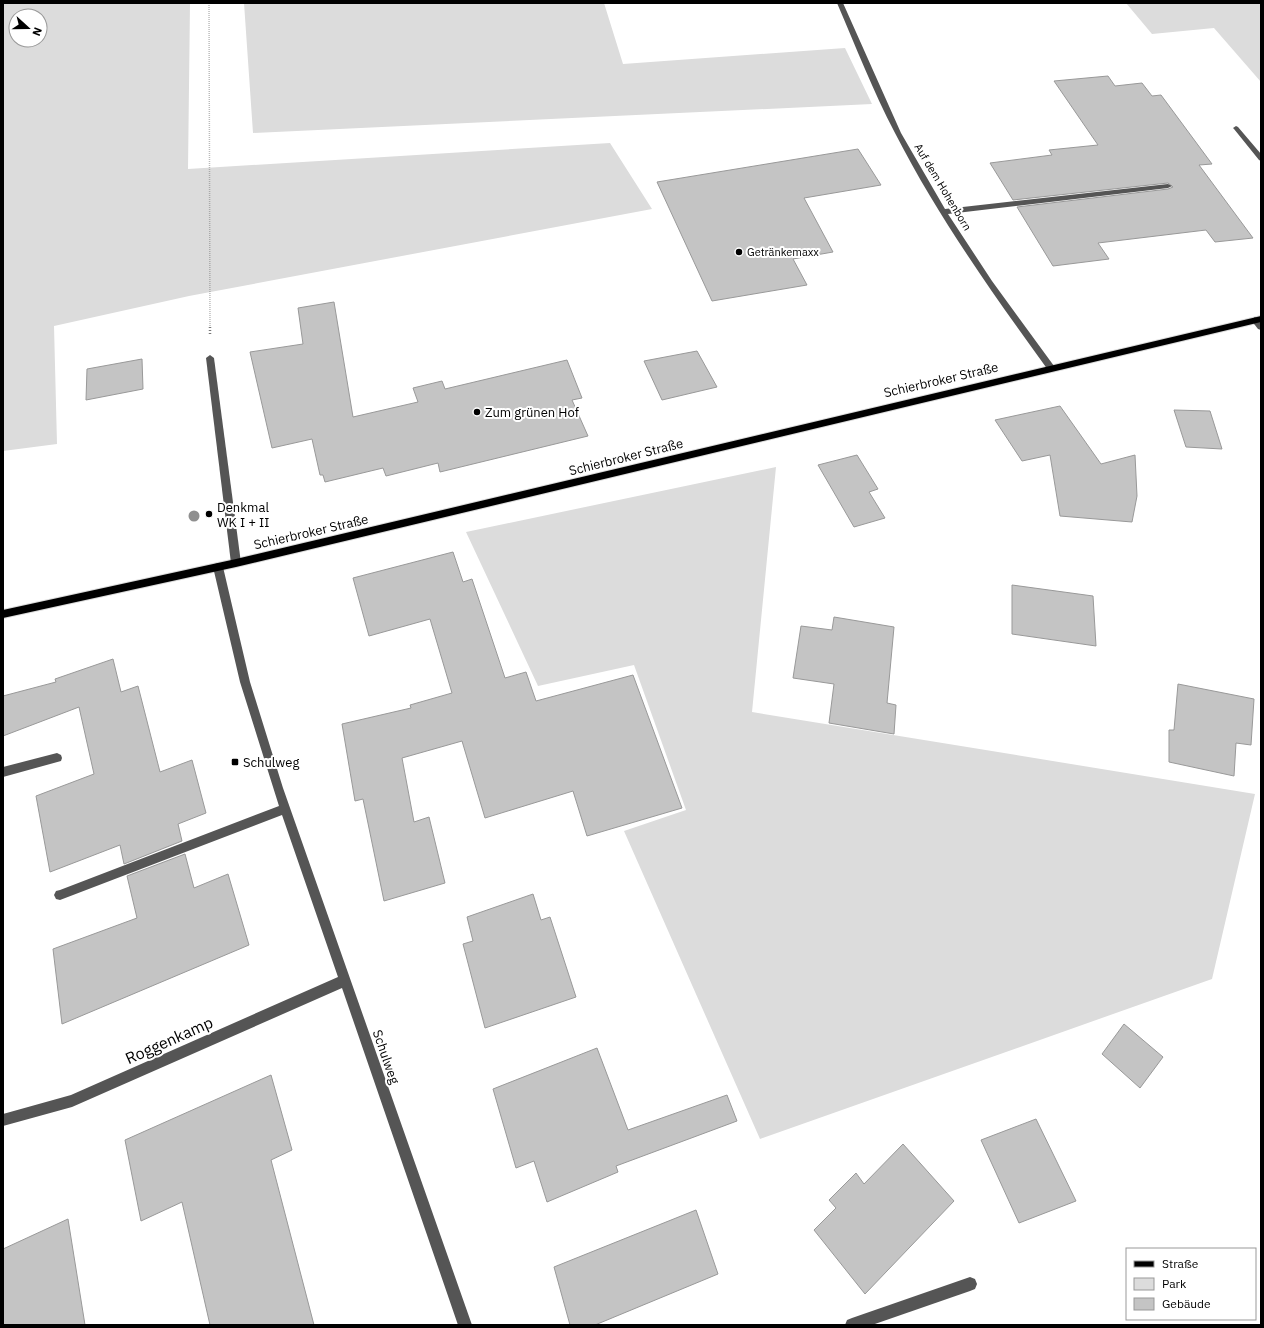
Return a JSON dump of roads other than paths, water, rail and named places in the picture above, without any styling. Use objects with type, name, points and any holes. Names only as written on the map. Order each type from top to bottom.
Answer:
[{"type":"main road","name":"Schierbroker Straße","points":[[3,614],[236,563],[1258,320]]},
{"type":"street","name":"Auf dem Hohenborn","points":[[840,3],[898,133],[944,212],[1026,335],[1051,368]]},
{"type":"street","points":[[1236,128],[1261,159]]},
{"type":"street","points":[[944,212],[1168,186]]},
{"type":"street","name":"Schierbroker Straße","points":[[1258,320],[1261,327]]},
{"type":"street","points":[[210,358],[236,563]]},
{"type":"street","name":"Schulweg","points":[[218,567],[245,682],[285,810],[465,1325]]},
{"type":"street","points":[[3,772],[57,758]]},
{"type":"street","points":[[60,895],[285,810]]},
{"type":"street","name":"Roggenkamp","points":[[3,1120],[72,1101],[345,980]]},
{"type":"street","points":[[852,1325],[970,1284]]},
{"type":"place","name":"Getränkemaxx","points":[[739,252]]},
{"type":"place","name":"Zum grünen Hof","points":[[477,412]]},
{"type":"place","name":"Denkmal WK I + II","points":[[209,514]]},
{"type":"place","name":"Schulweg","points":[[235,762]]}]
